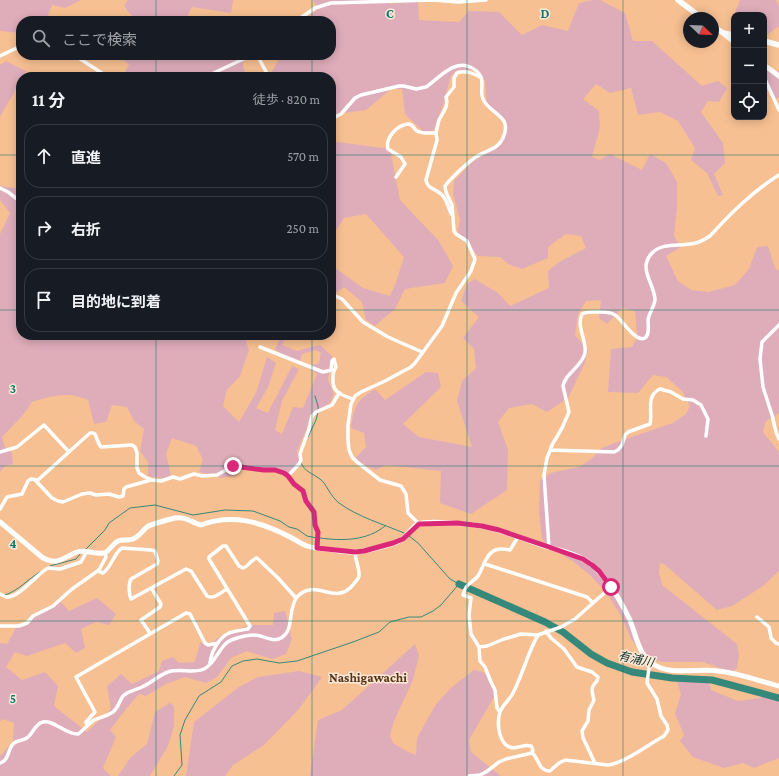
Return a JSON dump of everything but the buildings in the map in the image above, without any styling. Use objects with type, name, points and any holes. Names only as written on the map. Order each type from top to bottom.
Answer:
[{"type":"main road","points":[[678,0],[694,12]]},
{"type":"main road","points":[[719,30],[723,33],[731,34]]},
{"type":"main road","points":[[767,42],[779,45]]},
{"type":"street","points":[[303,16],[315,8],[331,3],[433,0],[458,2],[486,0]]},
{"type":"street","points":[[723,33],[731,40]]},
{"type":"street","points":[[0,56],[16,48]]},
{"type":"street","points":[[82,60],[100,72]]},
{"type":"street","points":[[216,72],[241,60]]},
{"type":"street","points":[[260,60],[267,72]]},
{"type":"street","points":[[336,116],[341,114],[355,98],[361,95],[399,86],[422,89],[426,88],[454,67],[464,64],[473,68],[481,78],[482,99],[500,115],[503,120],[504,136],[499,144],[476,157],[447,183],[445,189],[452,206],[454,231],[467,241],[474,255],[474,264],[468,277],[456,293],[442,326],[411,367],[361,392],[353,399],[350,408],[348,431],[349,450],[352,457],[380,480],[401,486],[406,494],[408,513],[419,524]]},
{"type":"street","points":[[767,67],[779,76]]},
{"type":"street","points":[[453,216],[448,203],[442,194],[426,184],[426,180],[437,140],[436,133],[439,121],[448,103],[446,98],[454,87],[454,78],[457,73],[463,71],[473,73],[481,78]]},
{"type":"street","points":[[767,83],[778,104],[779,110]]},
{"type":"street","points":[[396,177],[405,164],[401,157],[388,148],[387,144],[397,128],[408,124],[412,125],[418,132],[427,134],[436,133]]},
{"type":"street","points":[[549,547],[544,480],[547,458],[569,412],[562,386],[563,383],[584,356],[585,346],[580,326],[582,314],[587,312],[612,313],[624,323],[636,337],[646,337],[648,335],[649,318],[655,299],[647,275],[647,263],[653,252],[664,246],[690,244],[705,240],[735,208],[764,184],[779,175]]},
{"type":"street","points":[[0,188],[16,198]]},
{"type":"street","points":[[336,296],[342,299],[363,322],[388,337],[422,352]]},
{"type":"street","points":[[779,325],[762,342],[760,359],[763,387],[779,439]]},
{"type":"street","points":[[260,347],[323,372],[331,370],[332,360],[334,359],[336,367],[333,373],[333,388],[353,399]]},
{"type":"street","points":[[550,450],[614,452],[618,450],[628,432],[650,424],[650,403],[655,392],[660,389],[671,392],[683,399],[693,400],[701,405],[709,423],[706,436]]},
{"type":"street","points":[[288,476],[299,464],[301,449],[309,429],[312,416],[316,412],[332,405],[340,393]]},
{"type":"street","points":[[0,452],[17,447],[44,425],[69,452]]},
{"type":"street","points":[[36,480],[90,433],[95,434],[101,447],[132,445],[137,453],[137,468],[139,473],[145,478],[152,480],[161,481],[173,477],[180,479],[194,474],[203,476],[217,475],[233,466],[275,470],[288,476],[294,484],[303,491],[306,501],[314,512],[315,525],[318,532],[317,545]]},
{"type":"street","points":[[0,508],[7,497],[22,494],[28,481],[31,479],[36,480],[52,498],[62,502],[82,494],[90,493],[96,495],[108,494],[119,497],[123,496],[124,489],[126,487],[152,480]]},
{"type":"street","points":[[0,522],[43,558],[49,561],[62,560],[76,552],[105,552],[118,541],[132,539],[151,525],[184,518],[201,525],[212,521],[239,519],[272,528],[307,546],[317,545],[355,552],[364,551],[403,539],[419,524],[457,523],[482,526],[518,537],[583,559],[599,571],[611,587],[628,618],[640,649],[650,666],[647,676],[648,686],[657,699],[661,716],[667,725],[668,730],[666,733],[614,764],[595,764],[565,760],[559,762],[550,771],[543,769],[532,753],[533,747],[528,745],[513,748],[504,743],[500,736],[500,712],[514,693],[538,635]]},
{"type":"street","points":[[500,712],[497,708],[495,690],[490,682],[485,667],[480,661],[479,647],[471,634],[469,615],[471,598],[463,595],[466,585],[477,577],[488,556],[493,551],[512,549],[518,537]]},
{"type":"street","points":[[210,664],[211,656],[218,643],[228,634],[250,628],[209,560],[209,556],[226,546],[239,566],[242,568],[246,568],[254,558],[257,558],[296,598]]},
{"type":"street","points":[[99,570],[103,573],[107,570],[122,548],[151,550],[155,551],[158,561],[157,564],[131,579],[129,582],[130,598],[133,599],[186,569],[191,571],[207,596],[210,598],[227,589]]},
{"type":"street","points":[[0,594],[5,597],[18,592],[48,568],[60,569],[81,562],[87,551]]},
{"type":"street","points":[[0,626],[19,626],[27,622],[33,616],[53,606],[72,589],[99,570],[106,557],[105,552]]},
{"type":"street","points":[[0,763],[5,760],[11,746],[14,743],[27,739],[38,725],[43,722],[48,722],[74,734],[78,734],[96,720],[106,717],[114,711],[118,707],[123,696],[127,693],[142,687],[167,672],[174,670],[200,670],[206,668],[227,642],[232,639],[261,635],[273,640],[278,640],[283,637],[288,630],[290,624],[290,612],[296,598],[302,592],[308,589],[314,589],[336,594],[349,590],[359,576],[355,552]]},
{"type":"street","points":[[485,564],[587,597],[593,603]]},
{"type":"street","points":[[479,647],[487,646],[521,634],[538,635],[561,627],[593,603],[611,587]]},
{"type":"street","points":[[150,633],[140,620],[160,607],[161,604],[152,588]]},
{"type":"street","points":[[87,726],[86,722],[95,712],[76,677],[150,633],[188,613],[205,643],[208,645],[218,643]]},
{"type":"street","points":[[757,616],[769,627],[771,638],[779,644]]},
{"type":"street","points":[[546,631],[551,638],[564,649],[577,667],[592,672],[598,677],[598,681],[592,689],[594,700],[589,710],[588,721],[582,731],[583,738],[595,764]]},
{"type":"street","points":[[650,666],[672,670],[716,670],[779,686]]},
{"type":"street","points":[[469,776],[480,775],[506,759],[532,753]]},
{"type":"shaded area","points":[[0,0],[81,0],[65,8],[52,5],[48,15],[49,16],[16,16],[16,33],[0,31]]},
{"type":"shaded area","points":[[128,0],[233,0],[231,13],[192,7],[188,16],[132,16],[124,6]]},
{"type":"shaded area","points":[[313,0],[390,0],[390,4],[418,1],[419,20],[459,22],[469,11],[499,12],[522,35],[542,25],[568,31],[579,3],[600,0],[625,13],[633,41],[652,41],[702,86],[718,81],[727,88],[719,102],[708,101],[701,112],[723,143],[725,163],[714,174],[723,195],[718,196],[707,173],[691,160],[695,148],[678,121],[660,112],[638,115],[631,88],[610,93],[596,84],[583,99],[599,111],[600,127],[592,157],[600,160],[610,154],[642,170],[650,154],[666,163],[677,182],[677,208],[674,236],[681,247],[666,256],[678,281],[691,290],[708,292],[735,285],[749,269],[757,247],[768,246],[775,268],[779,271],[779,413],[766,421],[763,432],[779,452],[779,571],[763,586],[732,606],[717,610],[664,564],[660,563],[659,573],[662,585],[737,644],[739,655],[737,668],[732,672],[703,662],[661,662],[646,657],[631,639],[621,616],[608,595],[592,577],[574,562],[547,545],[542,538],[539,513],[540,480],[551,473],[579,467],[590,460],[602,448],[673,423],[686,414],[690,406],[682,391],[666,377],[653,375],[638,393],[608,392],[611,349],[632,347],[637,337],[635,311],[622,308],[607,324],[599,318],[601,300],[586,301],[578,314],[575,335],[588,350],[585,363],[568,398],[547,412],[532,404],[509,408],[498,422],[508,450],[507,490],[471,514],[440,503],[441,471],[386,465],[376,470],[353,460],[366,447],[364,433],[351,428],[353,414],[360,401],[375,389],[385,400],[426,372],[438,373],[441,387],[403,424],[419,437],[472,447],[457,401],[462,381],[476,368],[474,349],[463,338],[479,317],[461,301],[467,284],[475,279],[498,293],[510,306],[549,288],[548,271],[559,262],[586,248],[581,236],[566,234],[548,247],[548,258],[522,269],[508,264],[500,257],[478,256],[458,232],[460,220],[453,194],[454,181],[472,162],[501,145],[506,120],[487,107],[485,80],[477,70],[457,70],[451,76],[442,108],[433,131],[424,132],[405,114],[402,89],[391,89],[366,110],[336,114],[336,72],[272,72],[278,60],[336,60],[336,16],[310,16],[318,9]]},
{"type":"shaded area","points":[[740,0],[776,0],[779,7],[779,26],[767,35],[767,12],[735,12]]},
{"type":"shaded area","points":[[123,60],[244,60],[243,66],[245,72],[125,72],[129,64]]},
{"type":"shaded area","points":[[6,61],[26,71],[16,72],[16,89],[0,117],[0,65]]},
{"type":"shaded area","points":[[767,69],[779,71],[779,98],[774,99],[767,82]]},
{"type":"shaded area","points":[[336,142],[390,149],[400,200],[439,241],[453,266],[445,283],[405,289],[395,309],[375,326],[366,320],[362,302],[344,287],[336,293],[336,269],[363,288],[390,296],[404,257],[366,214],[344,218],[336,230]]},
{"type":"shaded area","points":[[0,186],[16,188],[16,340],[246,340],[249,350],[240,376],[227,390],[223,406],[239,422],[256,393],[267,357],[276,363],[268,387],[256,408],[268,413],[292,366],[299,369],[282,401],[275,430],[282,434],[293,407],[303,408],[317,374],[306,367],[319,363],[321,353],[316,350],[302,354],[299,364],[275,350],[279,340],[284,340],[282,345],[297,351],[320,345],[332,356],[328,380],[334,394],[330,403],[310,415],[307,428],[297,451],[300,463],[289,474],[244,466],[237,475],[222,478],[199,472],[203,460],[196,446],[172,438],[166,454],[171,475],[166,479],[148,476],[148,462],[140,451],[144,429],[134,421],[127,407],[112,405],[106,422],[94,424],[88,400],[80,397],[60,395],[32,402],[23,415],[2,437],[5,447],[12,453],[13,464],[5,466],[0,472],[0,234],[10,213],[0,200]]},
{"type":"shaded area","points":[[97,598],[116,614],[109,625],[96,622],[81,629],[85,648],[76,653],[65,643],[27,656],[15,652],[6,667],[22,680],[45,672],[58,686],[54,706],[87,732],[111,709],[107,686],[121,674],[132,684],[159,671],[162,661],[173,657],[179,663],[195,662],[200,643],[209,644],[226,633],[250,625],[273,625],[274,613],[285,611],[292,639],[286,654],[272,659],[247,651],[231,658],[217,677],[206,683],[185,677],[166,684],[146,696],[139,694],[110,730],[116,737],[103,768],[111,776],[0,776],[0,756],[13,742],[14,723],[2,719],[0,722],[0,643],[7,644],[16,628],[61,602],[69,611]]},
{"type":"shaded area","points":[[415,644],[419,656],[413,680],[394,721],[390,735],[393,743],[416,755],[417,738],[436,704],[452,687],[474,670],[483,672],[495,686],[495,695],[469,740],[471,752],[501,776],[310,776],[318,720],[342,710]]},
{"type":"shaded area","points":[[299,671],[322,677],[299,709],[264,745],[233,765],[225,776],[186,776],[194,722],[239,687],[258,677]]},
{"type":"shaded area","points":[[707,676],[711,690],[738,701],[760,698],[768,692],[779,695],[779,758],[754,768],[743,763],[724,768],[693,757],[680,741],[684,735],[675,714],[681,694],[677,682]]},
{"type":"shaded area","points":[[170,703],[174,706],[174,726],[168,746],[150,776],[118,776],[131,757],[147,744],[155,712]]},
{"type":"waterway","points":[[315,396],[318,409]]},
{"type":"waterway","points":[[308,437],[318,412]]},
{"type":"waterway","points":[[301,463],[307,470],[322,481],[333,497],[346,508],[404,533]]},
{"type":"waterway","points":[[85,550],[105,530],[109,523],[130,508],[155,505],[193,515],[225,510],[253,511],[280,521],[289,527],[297,529],[307,536],[317,538]]},
{"type":"waterway","points":[[320,538],[337,540],[354,539],[370,535],[385,526]]},
{"type":"waterway","points":[[174,776],[182,765],[180,735],[185,720],[199,696],[221,682],[232,666],[243,661],[257,659],[279,663],[297,661],[379,632],[390,622],[409,617],[421,617],[441,605],[459,584],[450,579],[418,543],[409,536]]},
{"type":"waterway","points":[[50,566],[76,559],[81,553]]},
{"type":"waterway","points":[[5,595],[14,591],[40,572]]},
{"type":"waterway","name":"有浦川","points":[[459,584],[545,622],[563,632],[591,654],[607,663],[632,672],[672,678],[712,680],[779,698]]},
{"type":"district","name":"Nashigawachi","points":[[368,677]]},
{"type":"route","points":[[233,466],[275,470],[284,473],[294,484],[300,487],[306,501],[314,512],[315,525],[318,532],[317,548],[355,552],[364,551],[403,539],[416,526],[422,523],[457,523],[482,526],[499,530],[583,559],[599,571],[611,587]]}]
